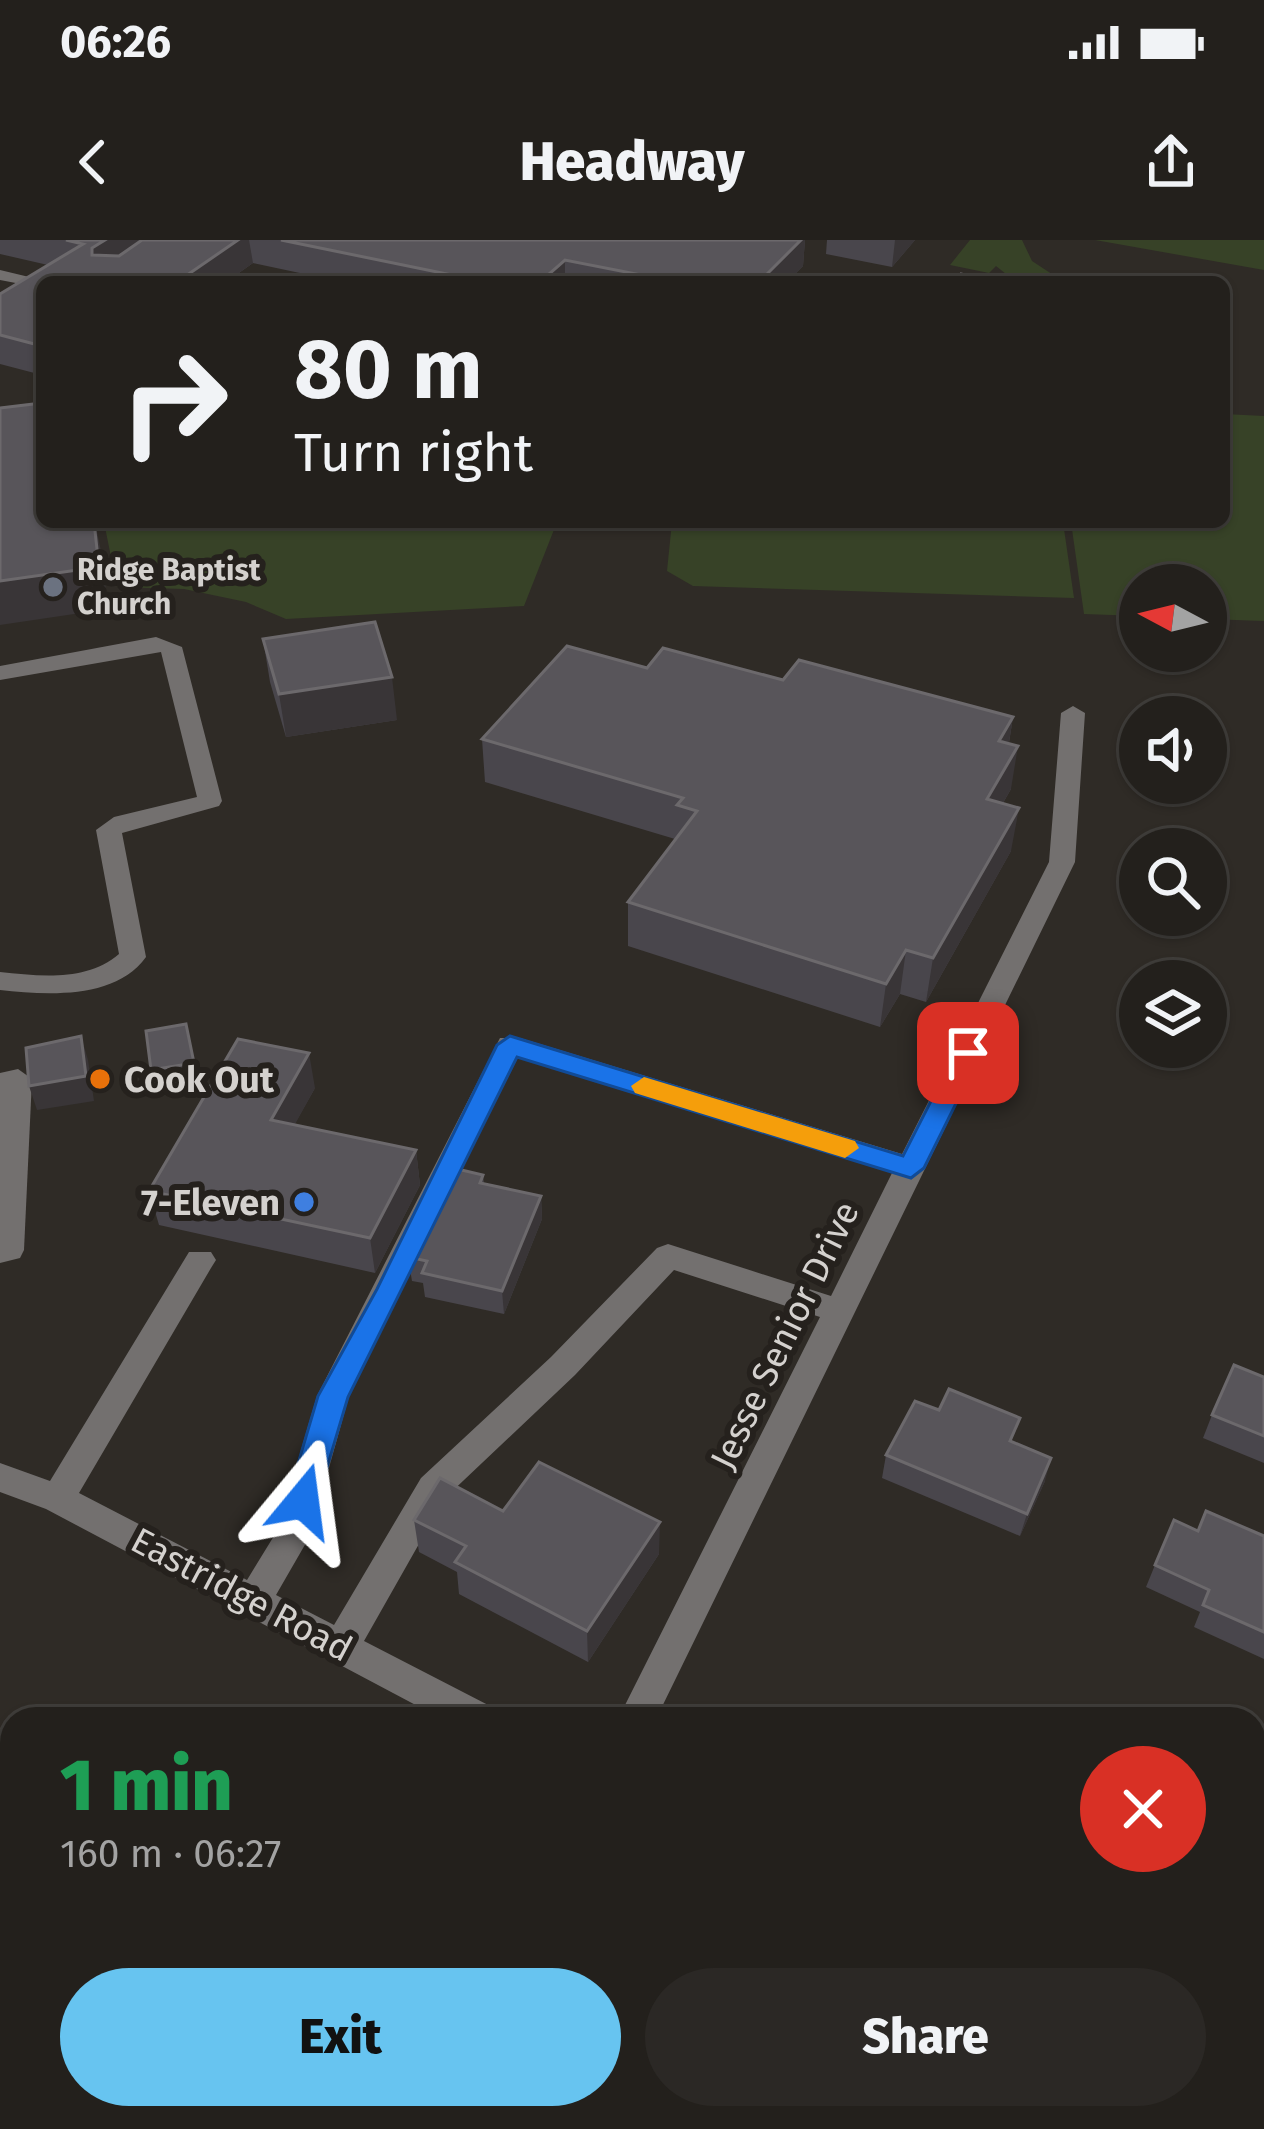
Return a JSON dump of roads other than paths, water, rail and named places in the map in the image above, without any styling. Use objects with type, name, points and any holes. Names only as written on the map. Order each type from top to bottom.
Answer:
[{"type":"street","points":[[0,275],[36,282]]},
{"type":"street","points":[[0,673],[156,644],[171,647],[210,801],[123,822],[109,830],[133,957],[119,973],[43,986],[0,981]]},
{"type":"street","name":"Jesse Senior Drive","points":[[643,1707],[1062,862],[1073,713]]},
{"type":"street","points":[[254,1600],[293,1536],[333,1396],[390,1292],[510,1045],[911,1168]]},
{"type":"street","points":[[0,1251],[9,1250],[9,1081]]},
{"type":"street","points":[[342,1646],[433,1488],[562,1366],[668,1256],[840,1311]]},
{"type":"street","points":[[58,1498],[200,1260]]},
{"type":"street","name":"Eastridge Road","points":[[0,1477],[58,1498],[456,1707]]},
{"type":"place","name":"Ridge Baptist Church","points":[[53,587]]},
{"type":"place","name":"Cook Out","points":[[100,1079]]},
{"type":"place","name":"7-Eleven","points":[[304,1202]]}]
